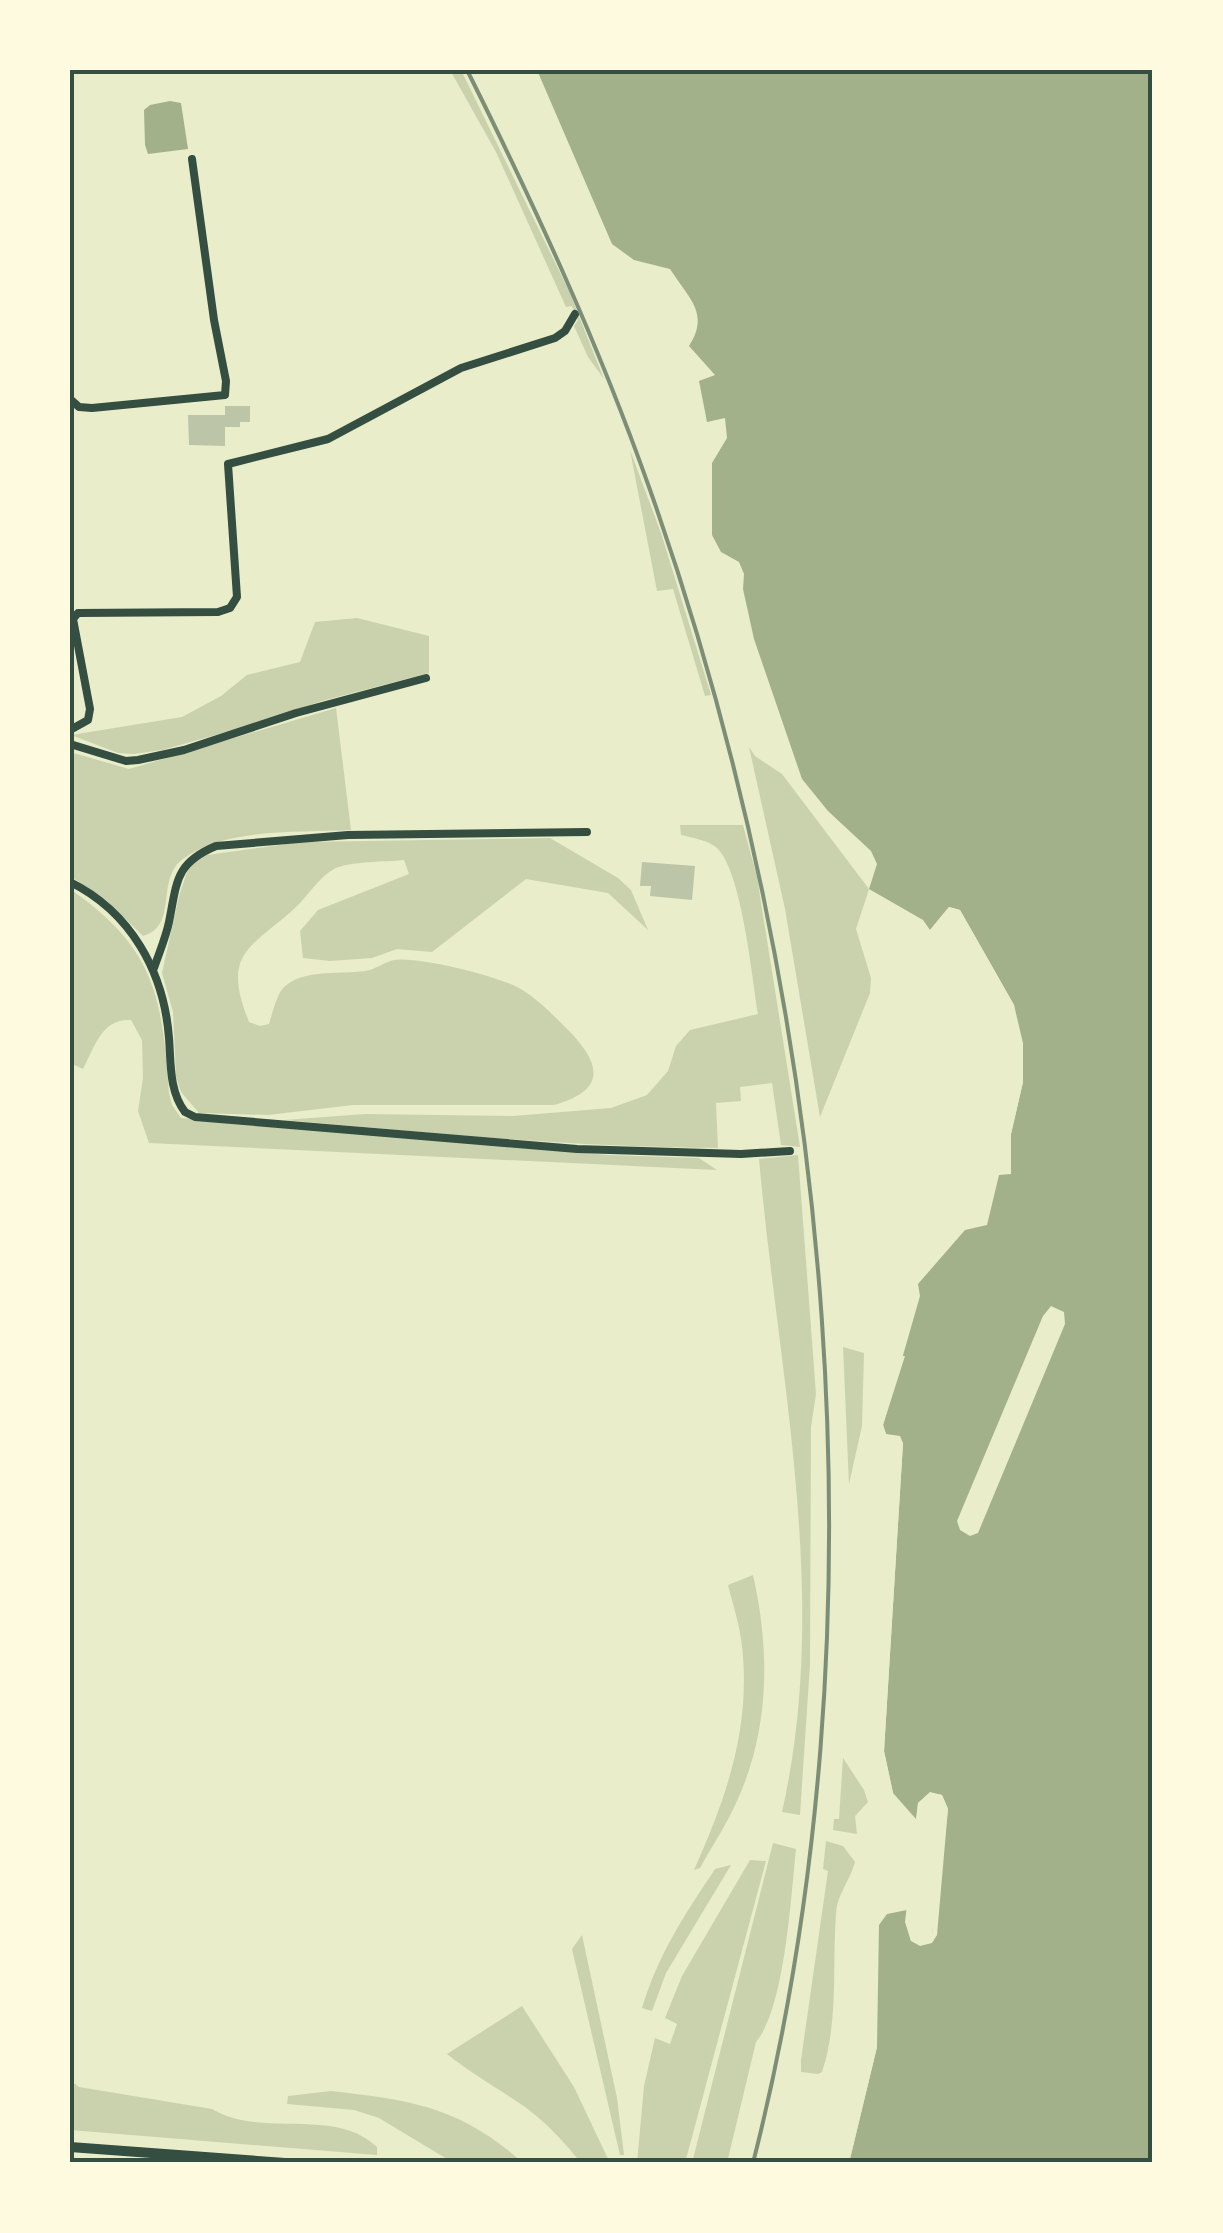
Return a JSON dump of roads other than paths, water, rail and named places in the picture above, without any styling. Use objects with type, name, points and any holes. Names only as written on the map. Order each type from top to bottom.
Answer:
[{"type":"street","points":[[70,399],[79,407],[92,408],[225,394],[192,159]]},
{"type":"street","points":[[70,730],[88,720],[90,710],[73,619],[78,613],[218,612],[230,608],[238,598],[228,464],[328,440],[461,368],[555,338],[565,331],[575,314]]},
{"type":"street","points":[[70,744],[126,761],[138,760],[426,678]]},
{"type":"street","points":[[154,968],[168,927],[176,878],[201,852],[216,846],[348,835],[587,832]]},
{"type":"street","points":[[70,882],[85,889],[130,931],[154,968],[167,1011],[173,1088],[185,1112],[195,1116],[593,1150],[740,1154],[790,1151]]},
{"type":"street","points":[[70,2147],[285,2163]]},
{"type":"railway","points":[[467,70],[564,276],[649,487],[712,686],[763,893],[799,1104],[822,1318],[829,1533],[821,1747],[795,1958],[753,2163]]}]
